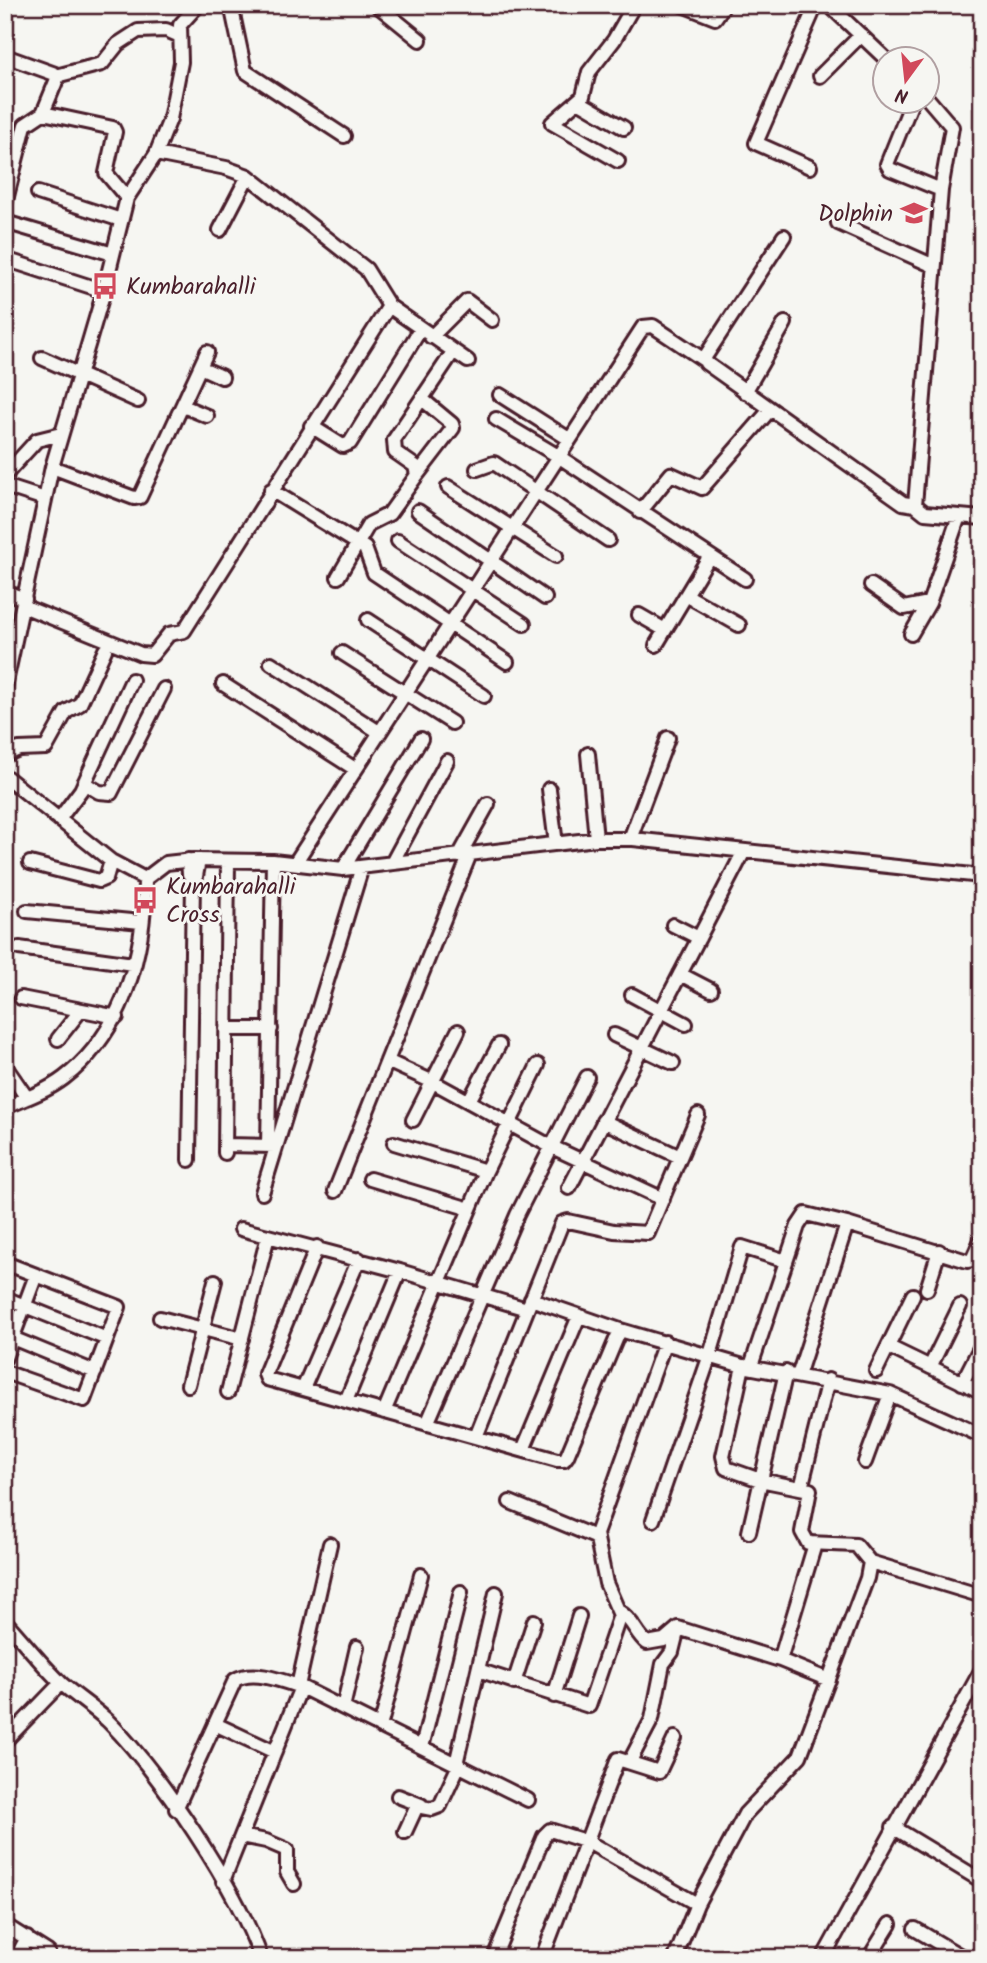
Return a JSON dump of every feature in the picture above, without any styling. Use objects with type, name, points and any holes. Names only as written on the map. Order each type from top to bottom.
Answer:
[{"type":"street","points":[[6,680],[10,637],[24,602],[52,467],[104,291],[127,198],[156,154],[170,119],[181,62],[182,20],[198,5]]},
{"type":"street","points":[[377,5],[420,40]]},
{"type":"street","points":[[618,161],[552,123],[580,98],[586,79],[634,5]]},
{"type":"street","points":[[682,5],[715,18],[724,5]]},
{"type":"street","points":[[810,167],[756,143],[816,5]]},
{"type":"street","points":[[830,5],[872,46]]},
{"type":"street","points":[[233,6],[244,71],[344,136]]},
{"type":"street","points":[[5,56],[56,76],[102,64],[118,44],[138,31],[166,30],[180,36]]},
{"type":"street","points":[[820,76],[861,35]]},
{"type":"street","points":[[5,204],[25,125],[43,113],[56,76]]},
{"type":"street","points":[[580,98],[624,128]]},
{"type":"street","points":[[43,113],[113,128],[115,132],[106,173],[127,198]]},
{"type":"street","points":[[915,505],[941,190],[952,127],[942,115]]},
{"type":"street","points":[[906,116],[887,164],[890,169],[941,190]]},
{"type":"street","points":[[156,154],[226,167],[248,177],[366,269],[389,306],[468,361]]},
{"type":"street","points":[[220,230],[248,177]]},
{"type":"street","points":[[38,193],[121,220]]},
{"type":"street","points":[[5,222],[113,254]]},
{"type":"street","points":[[838,223],[934,266]]},
{"type":"street","points":[[704,360],[784,236]]},
{"type":"street","points":[[5,259],[104,291]]},
{"type":"street","points":[[311,426],[343,446],[350,443],[426,334],[467,301],[492,320]]},
{"type":"street","points":[[5,592],[141,654],[152,655],[158,652],[169,634],[184,631],[389,306]]},
{"type":"street","points":[[745,392],[785,323]]},
{"type":"street","points":[[295,863],[643,327],[653,326],[704,360],[769,411],[903,503],[915,505],[925,513],[982,519]]},
{"type":"street","points":[[52,467],[134,498],[140,497],[207,352]]},
{"type":"street","points":[[417,475],[415,466],[392,447],[453,352]]},
{"type":"street","points":[[42,358],[138,401]]},
{"type":"street","points":[[200,366],[222,377]]},
{"type":"street","points":[[500,395],[569,439]]},
{"type":"street","points":[[338,577],[369,524],[389,514],[453,428],[452,424],[422,399]]},
{"type":"street","points":[[183,405],[207,416]]},
{"type":"street","points":[[640,512],[671,474],[702,488],[769,411]]},
{"type":"street","points":[[496,419],[558,456],[745,579]]},
{"type":"street","points":[[5,475],[37,440],[61,434]]},
{"type":"street","points":[[477,469],[494,463],[608,540]]},
{"type":"street","points":[[5,486],[45,499]]},
{"type":"street","points":[[449,487],[556,556]]},
{"type":"street","points":[[271,490],[357,543],[369,553],[373,573],[507,662]]},
{"type":"street","points":[[418,511],[545,598]]},
{"type":"street","points":[[911,635],[929,603],[959,516]]},
{"type":"street","points":[[398,541],[524,624]]},
{"type":"street","points":[[656,645],[709,556]]},
{"type":"street","points":[[871,584],[904,608],[929,603]]},
{"type":"street","points":[[686,595],[738,625]]},
{"type":"street","points":[[639,615],[665,630]]},
{"type":"street","points":[[368,620],[484,696]]},
{"type":"street","points":[[5,755],[19,749],[46,748],[66,712],[80,704],[105,650]]},
{"type":"street","points":[[342,653],[452,723]]},
{"type":"street","points":[[271,663],[379,732]]},
{"type":"street","points":[[60,818],[84,783],[132,680]]},
{"type":"street","points":[[223,684],[355,769]]},
{"type":"street","points":[[84,783],[99,792],[111,793],[164,689]]},
{"type":"street","points":[[630,839],[668,738]]},
{"type":"street","points":[[343,869],[421,739]]},
{"type":"street","points":[[588,754],[596,839]]},
{"type":"street","points":[[391,863],[447,761]]},
{"type":"street","points":[[5,776],[111,861],[145,879]]},
{"type":"street","points":[[549,789],[556,844]]},
{"type":"street","points":[[335,1191],[465,855],[488,804]]},
{"type":"street","points":[[5,1107],[63,1079],[100,1041],[117,1017],[133,964],[145,879],[166,863],[193,860],[273,861],[343,869],[596,839],[630,839],[982,877]]},
{"type":"street","points":[[569,1188],[744,851]]},
{"type":"street","points":[[189,1160],[194,882],[189,874],[193,860]]},
{"type":"street","points":[[30,863],[99,881],[106,878],[111,861]]},
{"type":"street","points":[[228,861],[225,1149],[272,1146]]},
{"type":"street","points":[[272,1146],[273,861]]},
{"type":"street","points":[[262,1193],[272,1146],[362,867]]},
{"type":"street","points":[[27,911],[141,922]]},
{"type":"street","points":[[673,925],[699,938]]},
{"type":"street","points":[[19,948],[133,964]]},
{"type":"street","points":[[680,974],[711,990]]},
{"type":"street","points":[[632,995],[686,1024]]},
{"type":"street","points":[[21,998],[117,1017]]},
{"type":"street","points":[[58,1039],[81,1010]]},
{"type":"street","points":[[226,1029],[271,1029]]},
{"type":"street","points":[[412,1120],[458,1031]]},
{"type":"street","points":[[614,1035],[673,1063]]},
{"type":"street","points":[[469,1101],[499,1045]]},
{"type":"street","points":[[387,1061],[433,1082],[550,1146],[663,1199]]},
{"type":"street","points":[[5,1066],[27,1098]]},
{"type":"street","points":[[384,1412],[486,1171],[538,1066]]},
{"type":"street","points":[[427,1424],[481,1296],[550,1146],[587,1077]]},
{"type":"street","points":[[476,1437],[528,1304],[564,1222],[647,1234],[698,1115]]},
{"type":"street","points":[[603,1121],[680,1157]]},
{"type":"street","points":[[394,1143],[486,1171]]},
{"type":"street","points":[[370,1179],[470,1209]]},
{"type":"street","points":[[982,1238],[972,1260],[967,1261],[806,1214],[797,1226],[747,1366],[723,1456],[726,1468],[733,1472],[810,1491],[802,1537],[815,1544],[856,1545],[870,1562],[982,1596]]},
{"type":"street","points":[[749,1532],[760,1480],[792,1374],[847,1224]]},
{"type":"street","points":[[241,1229],[317,1247],[481,1296],[579,1316],[747,1366],[890,1394],[982,1436]]},
{"type":"street","points":[[228,1392],[268,1236]]},
{"type":"street","points":[[317,1247],[265,1374],[267,1379],[427,1424],[564,1460],[620,1330]]},
{"type":"street","points":[[653,1520],[710,1355],[741,1247],[786,1261]]},
{"type":"street","points":[[927,1289],[939,1251]]},
{"type":"street","points":[[303,1389],[359,1259]]},
{"type":"street","points":[[5,1263],[118,1306],[87,1397],[79,1400],[5,1372]]},
{"type":"street","points":[[346,1401],[400,1271]]},
{"type":"street","points":[[5,1358],[9,1336],[36,1275]]},
{"type":"street","points":[[188,1385],[215,1281]]},
{"type":"street","points":[[876,1371],[913,1295]]},
{"type":"street","points":[[5,1298],[107,1339]]},
{"type":"street","points":[[930,1367],[960,1306]]},
{"type":"street","points":[[523,1450],[579,1316]]},
{"type":"street","points":[[160,1318],[242,1339]]},
{"type":"street","points":[[9,1336],[96,1372]]},
{"type":"street","points":[[665,1342],[595,1536],[606,1583],[620,1612],[632,1620],[640,1637],[647,1643],[664,1640],[678,1628]]},
{"type":"street","points":[[962,1383],[982,1344]]},
{"type":"street","points":[[888,1347],[982,1392]]},
{"type":"street","points":[[801,1488],[828,1380]]},
{"type":"street","points":[[865,1462],[890,1394]]},
{"type":"street","points":[[510,1502],[595,1536]]},
{"type":"street","points":[[223,1881],[299,1687],[330,1544]]},
{"type":"street","points":[[780,1660],[815,1544]]},
{"type":"street","points":[[675,1958],[697,1904],[745,1814],[800,1756],[870,1562]]},
{"type":"street","points":[[380,1727],[421,1574]]},
{"type":"street","points":[[422,1747],[461,1592]]},
{"type":"street","points":[[398,1796],[432,1809],[440,1806],[457,1765],[496,1593]]},
{"type":"street","points":[[478,1670],[589,1706],[620,1612]]},
{"type":"street","points":[[554,1696],[579,1616]]},
{"type":"street","points":[[5,1621],[61,1683],[107,1721],[176,1809],[223,1881],[248,1925],[261,1958]]},
{"type":"street","points":[[514,1683],[534,1621]]},
{"type":"street","points":[[678,1628],[780,1660],[829,1680]]},
{"type":"street","points":[[630,1761],[652,1720],[663,1664],[672,1651],[678,1628]]},
{"type":"street","points":[[343,1708],[357,1647]]},
{"type":"street","points":[[823,1958],[982,1669]]},
{"type":"street","points":[[176,1809],[239,1678],[277,1679],[299,1687],[528,1800]]},
{"type":"street","points":[[5,1741],[61,1683]]},
{"type":"street","points":[[215,1724],[275,1752]]},
{"type":"street","points":[[542,1958],[618,1759],[659,1772],[675,1738]]},
{"type":"street","points":[[405,1832],[413,1809],[421,1805]]},
{"type":"street","points":[[893,1827],[982,1881]]},
{"type":"street","points":[[495,1955],[546,1832],[557,1830],[587,1842],[697,1904]]},
{"type":"street","points":[[241,1836],[267,1840],[287,1850],[287,1872],[294,1884]]},
{"type":"street","points":[[869,1958],[890,1924]]},
{"type":"street","points":[[5,1925],[48,1952]]},
{"type":"street","points":[[915,1929],[964,1958]]},
{"type":"street","points":[[16,1958],[27,1938]]},
{"type":"place","name":"Dolphin","points":[[914,213]]},
{"type":"place","name":"Kumbarahalli","points":[[105,286]]},
{"type":"place","name":"Kumbarahalli Cross","points":[[145,900]]}]
